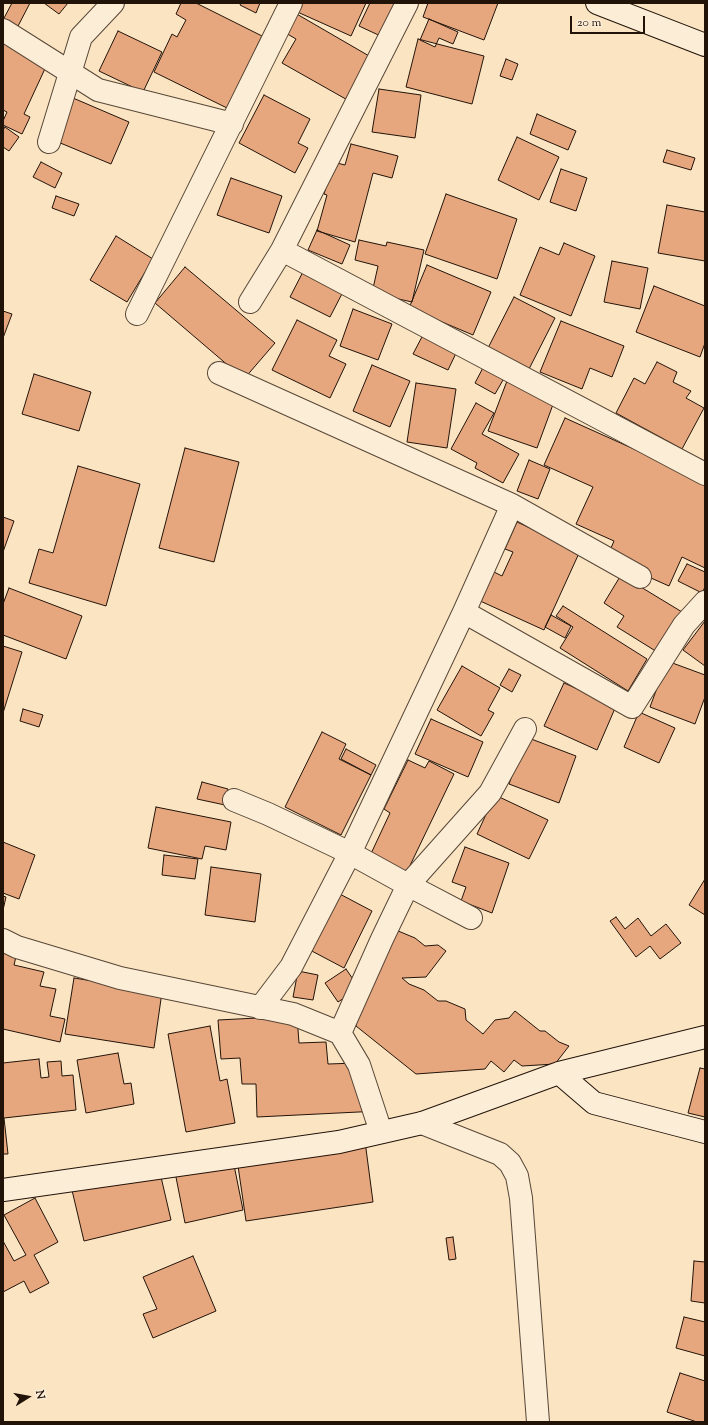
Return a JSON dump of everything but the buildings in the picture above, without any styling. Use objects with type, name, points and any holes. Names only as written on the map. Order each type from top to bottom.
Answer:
[{"type":"street","points":[[49,142],[81,37],[113,3]]},
{"type":"street","points":[[137,314],[292,3]]},
{"type":"street","points":[[250,302],[282,250],[407,3]]},
{"type":"street","points":[[597,3],[705,45]]},
{"type":"street","points":[[3,30],[98,90],[232,124]]},
{"type":"street","points":[[282,250],[705,474]]},
{"type":"street","points":[[219,373],[512,505],[640,577]]},
{"type":"street","points":[[260,1008],[291,967],[350,853],[464,612],[512,505]]},
{"type":"street","points":[[464,612],[632,707],[684,625],[705,602]]},
{"type":"street","points":[[340,1033],[408,885],[490,793],[525,729]]},
{"type":"street","points":[[234,800],[268,814],[350,853],[471,918]]},
{"type":"street","points":[[3,940],[17,947],[120,978],[293,1014],[340,1033],[359,1065],[381,1132]]},
{"type":"street","points":[[3,1190],[339,1142],[422,1123],[559,1073],[705,1037]]},
{"type":"street","points":[[559,1073],[594,1103],[705,1132]]},
{"type":"street","points":[[422,1123],[500,1154],[510,1164],[517,1176],[521,1198],[538,1422]]}]
